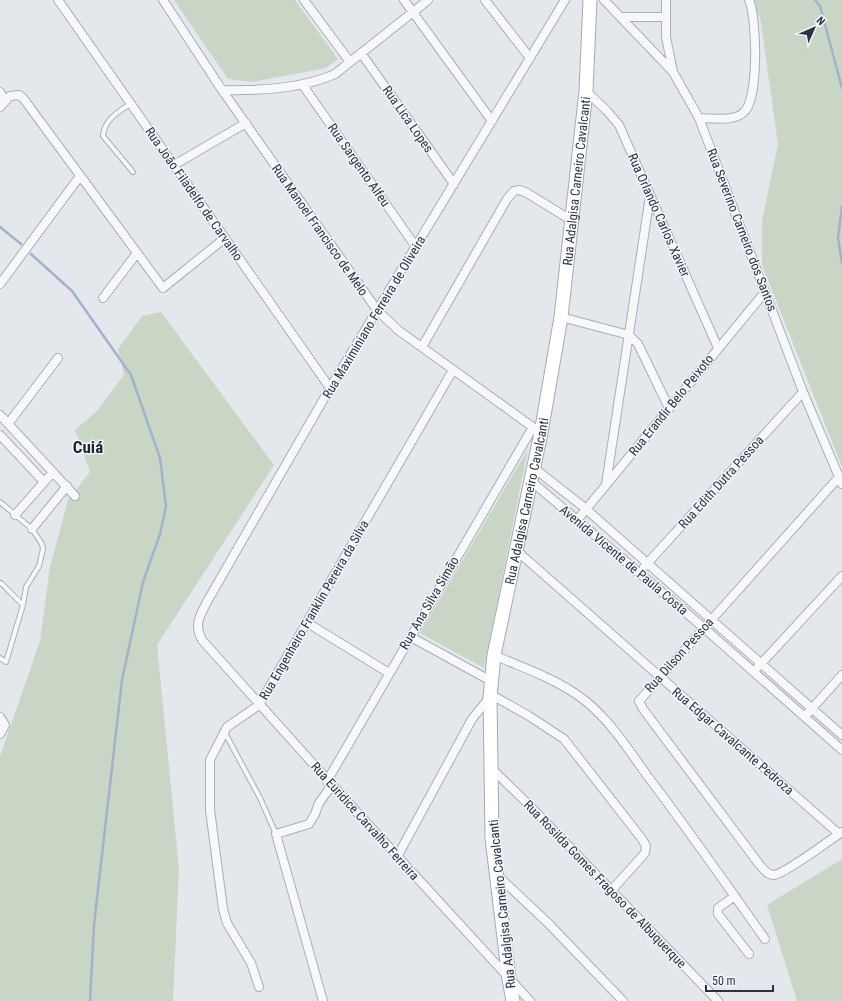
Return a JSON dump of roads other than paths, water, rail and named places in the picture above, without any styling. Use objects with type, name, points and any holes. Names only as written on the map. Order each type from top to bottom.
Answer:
[{"type":"main road","name":"Rua Adalgisa Carneiro Cavalcanti","points":[[513,1001],[495,873],[492,838],[490,691],[494,655],[517,551],[532,475],[537,430],[561,317],[586,91],[590,0]]},
{"type":"street","name":"Rua João Filadelfo de Carvalho","points":[[58,0],[330,388]]},
{"type":"street","name":"Rua Manoel Francisco de Melo","points":[[163,0],[222,90],[377,310],[398,330],[537,430]]},
{"type":"street","points":[[304,0],[350,62]]},
{"type":"street","points":[[404,0],[492,122]]},
{"type":"street","points":[[222,90],[246,90],[302,84],[334,74],[428,0]]},
{"type":"street","points":[[485,0],[530,58]]},
{"type":"street","name":"Rua Maximiniano Ferreira de Oliveira","points":[[202,640],[197,627],[199,618],[330,388],[566,0]]},
{"type":"street","name":"Rua Severino Carneiro dos Santos","points":[[604,0],[622,17],[673,72],[699,118],[803,392],[840,480]]},
{"type":"street","points":[[666,0],[665,17],[668,51],[673,72]]},
{"type":"street","points":[[699,118],[734,117],[740,115],[747,109],[755,65],[754,14],[749,0]]},
{"type":"street","points":[[622,17],[665,17]]},
{"type":"street","name":"Rua Lica Lopes","points":[[361,53],[454,184]]},
{"type":"street","name":"Rua Sargento Alfeu","points":[[302,84],[416,246]]},
{"type":"street","name":"Rua Orlando Carlos Xavier","points":[[586,91],[607,111],[618,125],[718,348]]},
{"type":"street","points":[[0,92],[3,103],[14,95],[23,98],[163,288],[224,238]]},
{"type":"street","points":[[174,165],[246,123]]},
{"type":"street","points":[[0,284],[80,176]]},
{"type":"street","points":[[422,347],[507,199],[514,191],[520,190],[527,193],[572,220]]},
{"type":"street","points":[[606,485],[650,196]]},
{"type":"street","points":[[103,298],[137,253]]},
{"type":"street","name":"Rua Erandir Belo Peixoto","points":[[578,519],[765,292]]},
{"type":"street","points":[[561,317],[629,335],[638,344],[669,408]]},
{"type":"street","points":[[8,424],[58,358]]},
{"type":"street","name":"Rua Engenheiro Franklin Pereira da Silva","points":[[259,987],[251,963],[227,923],[216,867],[210,810],[210,760],[224,731],[234,720],[259,705],[453,370]]},
{"type":"street","name":"Rua Edith Dutra Pessoa","points":[[640,573],[803,392]]},
{"type":"street","points":[[0,416],[75,496]]},
{"type":"street","name":"Rua Ana Silva Simão","points":[[276,834],[309,824],[389,673],[537,430]]},
{"type":"street","points":[[0,435],[44,482]]},
{"type":"street","points":[[15,515],[53,472]]},
{"type":"street","name":"Avenida Vicente de Paula Costa","points":[[532,475],[586,509],[842,735]]},
{"type":"street","name":"Avenida Vicente de Paula Costa","points":[[532,475],[578,519],[805,716],[842,750]]},
{"type":"street","name":"Rua Dilson Pessoa","points":[[840,480],[710,620],[639,701],[640,705],[764,870],[770,874],[779,873],[840,833]]},
{"type":"street","points":[[32,529],[67,486]]},
{"type":"street","name":"Rua Edgar Cavalcante Pedroza","points":[[517,551],[660,678],[840,833]]},
{"type":"street","points":[[754,672],[842,576]]},
{"type":"street","points":[[306,622],[389,673]]},
{"type":"street","points":[[410,637],[564,739],[646,846],[645,853],[611,891]]},
{"type":"street","name":"Rua Euridice Carvalho Ferreira","points":[[202,640],[397,857],[530,1001]]},
{"type":"street","points":[[494,655],[554,681],[577,694],[592,708],[612,729],[635,759],[765,939]]},
{"type":"street","points":[[805,716],[842,674]]},
{"type":"street","points":[[397,857],[472,719],[490,691]]},
{"type":"street","points":[[0,718],[5,725],[2,732]]},
{"type":"street","name":"Rua Rosilda Gomes Fragoso de Albuquerque","points":[[490,767],[718,1001]]},
{"type":"street","points":[[276,834],[323,1001]]},
{"type":"street","points":[[495,873],[548,923],[623,1001]]},
{"type":"street","points":[[735,896],[718,908],[718,914],[749,954]]},
{"type":"lane","points":[[131,104],[111,118],[104,126],[103,136],[132,172]]},
{"type":"lane","points":[[0,502],[32,529],[42,544],[43,549],[39,566],[26,587],[23,605],[6,662],[0,658]]},
{"type":"lane","points":[[1,583],[23,605]]},
{"type":"lane","points":[[224,731],[260,798],[276,834]]},
{"type":"waterway","points":[[815,0],[820,6],[842,88]]},
{"type":"waterway","points":[[842,206],[838,238],[842,263]]},
{"type":"waterway","points":[[0,227],[21,244]]},
{"type":"waterway","points":[[31,254],[72,291],[131,375],[160,458],[166,506],[160,534],[143,582],[122,680],[94,925],[90,1001]]},
{"type":"district","name":"Cuiá","points":[[88,447]]}]
